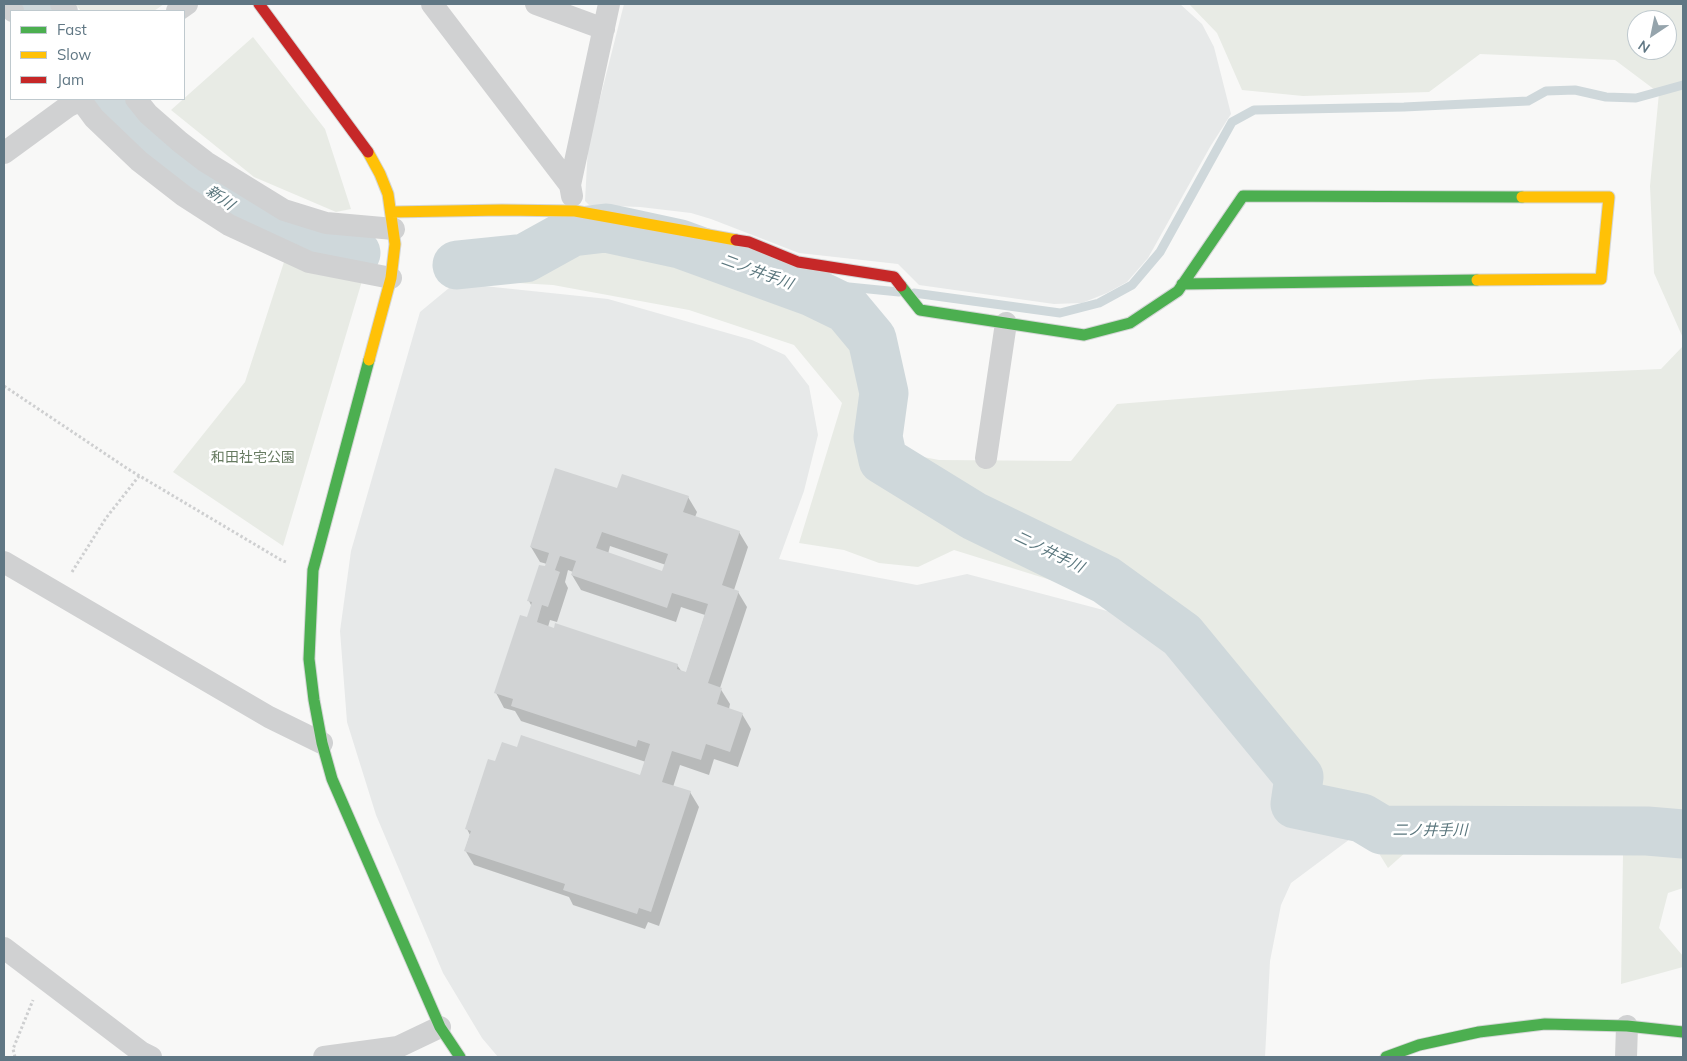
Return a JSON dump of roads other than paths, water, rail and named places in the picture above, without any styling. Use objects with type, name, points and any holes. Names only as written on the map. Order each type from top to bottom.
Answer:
[{"type":"street","points":[[259,4],[369,153],[388,194],[395,244],[391,278],[314,570],[310,622],[310,658],[314,700],[322,743],[332,779],[440,1027],[460,1057]]},
{"type":"street","points":[[432,4],[570,185]]},
{"type":"street","points":[[536,4],[604,29]]},
{"type":"street","points":[[575,211],[570,185],[609,4]]},
{"type":"street","points":[[4,153],[67,107],[80,100],[94,118],[139,161],[184,196],[229,225],[309,262],[391,278]]},
{"type":"street","points":[[137,100],[161,125],[206,162],[284,210],[326,223],[392,221],[502,210],[575,211],[749,242],[798,262],[894,276],[920,310],[1084,335],[1130,322],[1178,291],[1182,284],[1243,196],[1609,198],[1601,279],[1182,284]]},
{"type":"street","points":[[986,458],[1006,323]]},
{"type":"street","points":[[4,562],[269,717],[322,743]]},
{"type":"street","points":[[4,948],[41,978],[151,1057]]},
{"type":"street","points":[[1386,1057],[1419,1045],[1479,1032],[1545,1024],[1627,1026],[1683,1032]]},
{"type":"street","points":[[1626,1057],[1627,1026]]},
{"type":"street","points":[[324,1057],[398,1047],[440,1027]]},
{"type":"waterway","name":"新川","points":[[34,4],[39,10]]},
{"type":"waterway","points":[[914,293],[1060,313],[1099,303],[1132,285],[1160,252],[1232,122],[1254,110],[1404,107],[1528,101],[1546,91],[1575,90],[1606,97],[1636,98],[1683,85]]},
{"type":"waterway","name":"新川","points":[[110,100],[154,146],[185,173],[239,211],[287,235],[356,253]]},
{"type":"waterway","name":"二ノ井手川","points":[[457,265],[525,258],[572,232],[606,228],[680,244],[812,292],[847,309],[872,339],[884,393],[878,437],[883,460],[974,516],[1106,580],[1182,635],[1299,777],[1295,804],[1362,818],[1382,830],[1647,831],[1683,834]]},
{"type":"waterway","points":[[812,292],[849,287],[899,292]]},
{"type":"park label","name":"和田社宅公園","points":[[253,458]]}]
